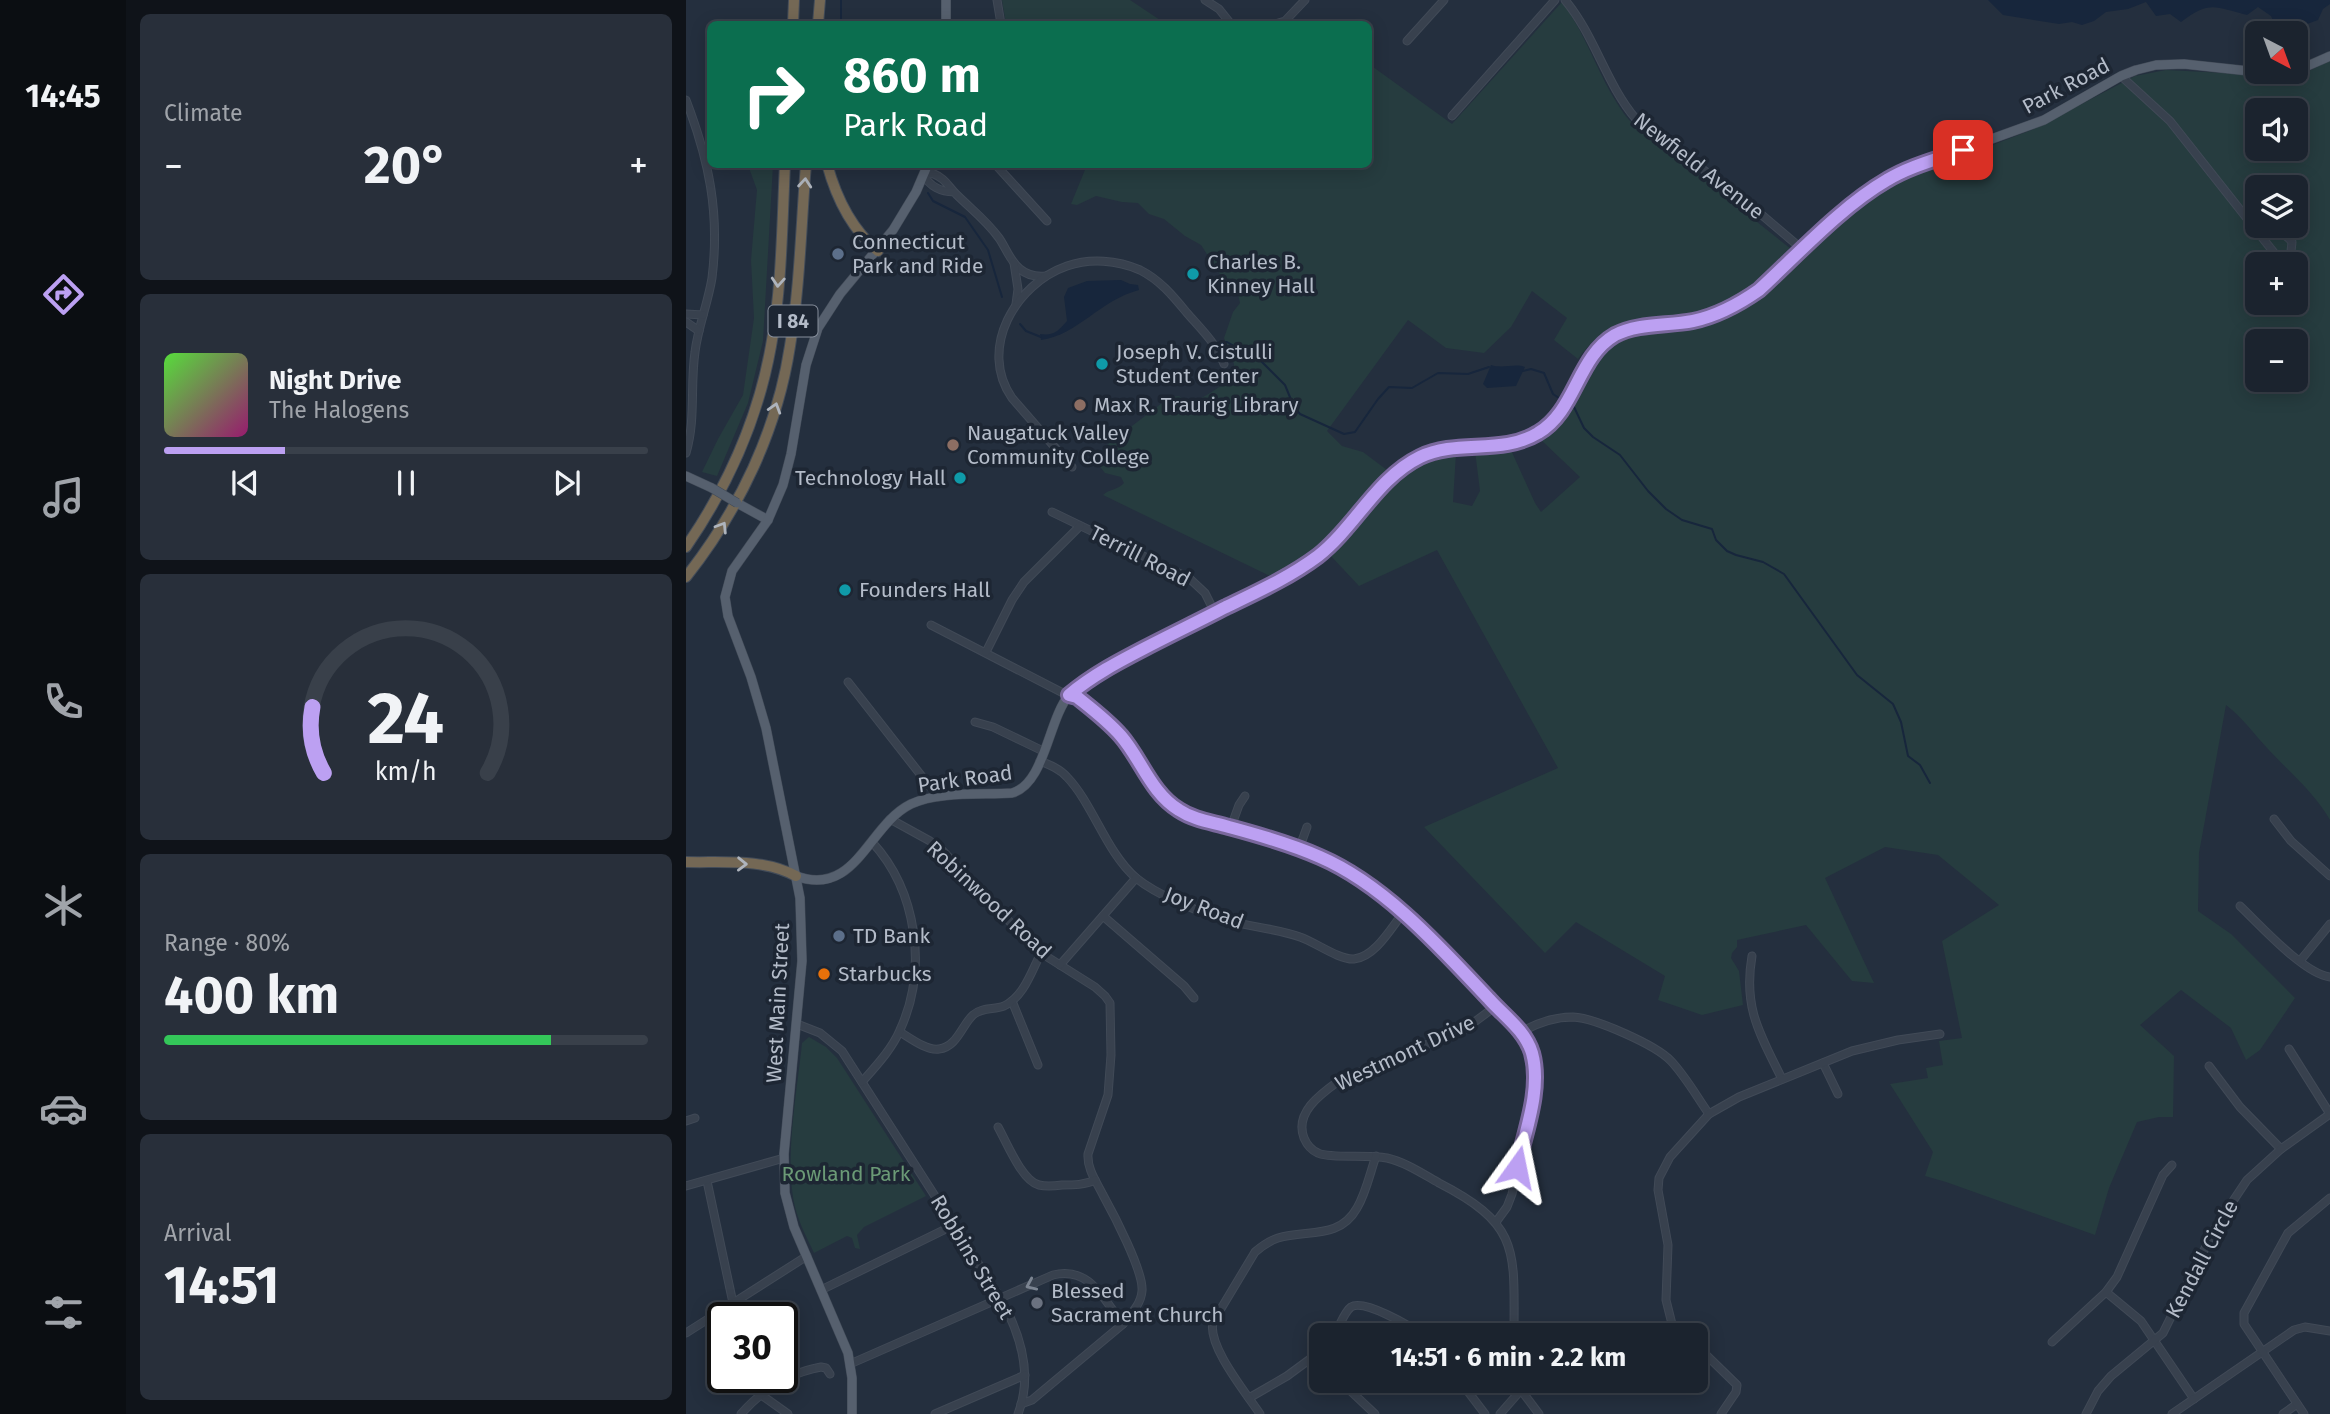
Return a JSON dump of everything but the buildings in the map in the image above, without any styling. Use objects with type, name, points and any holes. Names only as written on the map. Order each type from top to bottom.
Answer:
[{"type":"highway","points":[[793,21],[794,0]]},
{"type":"highway","points":[[819,21],[820,0]]},
{"type":"highway","name":"I 84","points":[[686,547],[716,500],[735,463],[757,406],[772,345],[777,304],[785,168]]},
{"type":"highway","name":"I 84","points":[[686,578],[722,528],[742,492],[761,450],[778,399],[793,327],[806,168]]},
{"type":"highway","points":[[828,168],[847,214],[860,234],[877,251]]},
{"type":"highway","points":[[686,534],[735,463]]},
{"type":"highway","points":[[686,862],[761,864],[780,867],[796,876]]},
{"type":"main road","points":[[946,0],[946,21]]},
{"type":"main road","points":[[2308,66],[2330,56]]},
{"type":"main road","name":"Park Road","points":[[796,876],[811,880],[840,874],[857,861],[890,819],[915,802],[939,797],[1020,790],[1031,781],[1069,695],[1097,673],[1273,584],[1316,557],[1348,528],[1382,487],[1420,457],[1458,447],[1519,442],[1539,432],[1564,408],[1596,352],[1610,338],[1629,329],[1693,321],[1726,309],[1759,290],[1857,200],[1886,180],[1909,169],[2044,120],[2121,76],[2156,65],[2184,64],[2245,70]]},
{"type":"main road","name":"West Main Street","points":[[852,1414],[853,1387],[844,1342],[788,1206],[784,1181],[802,939],[800,898],[766,727],[724,601],[732,570],[768,520],[786,472],[806,365],[818,328],[840,294],[902,217],[927,168]]},
{"type":"main road","points":[[686,476],[768,520]]},
{"type":"street","points":[[997,0],[1000,21]]},
{"type":"street","points":[[1205,0],[1219,9],[1229,21]]},
{"type":"street","points":[[1288,21],[1304,0]]},
{"type":"street","points":[[1407,41],[1444,0]]},
{"type":"street","points":[[1452,116],[1555,0]]},
{"type":"street","name":"Newfield Avenue","points":[[1565,0],[1578,16],[1624,106],[1636,119],[1749,204],[1803,250]]},
{"type":"street","points":[[2121,76],[2170,121],[2245,216]]},
{"type":"street","points":[[686,100],[703,147],[714,208],[712,278],[694,362],[693,419],[686,453]]},
{"type":"street","points":[[1000,168],[1047,221]]},
{"type":"street","points":[[924,175],[932,173],[950,185],[985,221],[1023,272],[1033,276],[1047,276]]},
{"type":"street","points":[[2262,238],[2275,252]]},
{"type":"street","points":[[1072,467],[1016,403],[1004,386],[998,363],[999,342],[1016,304],[1047,276],[1066,266],[1093,262],[1110,262],[1141,271],[1167,290],[1214,344],[1224,364]]},
{"type":"street","points":[[1014,263],[1016,304]]},
{"type":"street","points":[[686,314],[703,315]]},
{"type":"street","points":[[686,322],[699,331]]},
{"type":"street","name":"Terrill Road","points":[[1052,512],[1189,578],[1205,593],[1215,612]]},
{"type":"street","points":[[986,652],[1024,582],[1080,526]]},
{"type":"street","points":[[931,625],[1077,697],[1121,735],[1157,791],[1167,803],[1181,812],[1299,849],[1336,864],[1403,913],[1451,958],[1521,1032],[1531,1051],[1534,1066],[1534,1087],[1512,1194],[1507,1207],[1496,1222]]},
{"type":"street","points":[[848,682],[939,797]]},
{"type":"street","points":[[975,722],[1043,751]]},
{"type":"street","name":"Joy Road","points":[[1040,761],[1066,776],[1104,836],[1136,878],[1213,916],[1298,936],[1351,959],[1368,954],[1403,913]]},
{"type":"street","points":[[1231,827],[1245,796]]},
{"type":"street","name":"Robinwood Road","points":[[890,819],[942,850],[1041,953],[1095,987],[1110,1003],[1111,1055],[1108,1095],[1088,1154],[1088,1164],[1141,1278],[1142,1291],[1140,1300],[1124,1324],[1032,1400],[1021,1405]]},
{"type":"street","points":[[2274,819],[2291,841],[2330,876]]},
{"type":"street","points":[[1299,849],[1307,827]]},
{"type":"street","points":[[862,1082],[900,1032],[908,1008],[916,962],[911,915],[888,863],[872,842]]},
{"type":"street","points":[[1060,965],[1136,878]]},
{"type":"street","points":[[2240,906],[2300,961],[2317,974],[2330,976]]},
{"type":"street","points":[[1103,916],[1184,986],[1194,998]]},
{"type":"street","points":[[2300,961],[2330,924]]},
{"type":"street","points":[[900,1032],[930,1048],[939,1050],[948,1046],[973,1014],[1012,1001],[1023,988],[1041,953]]},
{"type":"street","points":[[1752,956],[1748,978],[1751,1010],[1782,1079]]},
{"type":"street","points":[[1012,1001],[1038,1065]]},
{"type":"street","name":"Westmont Drive","points":[[1496,1006],[1465,1030],[1340,1080],[1312,1104],[1304,1117],[1302,1132],[1306,1143],[1321,1155],[1376,1156],[1400,1162],[1473,1201],[1496,1222],[1511,1252],[1514,1272],[1514,1323]]},
{"type":"street","points":[[1521,1032],[1548,1020],[1575,1017],[1649,1045],[1671,1062],[1709,1114]]},
{"type":"street","name":"Robbins Street","points":[[797,1024],[814,1029],[835,1044],[1000,1299],[1016,1332],[1025,1375],[1018,1414]]},
{"type":"street","points":[[1672,1323],[1666,1300],[1668,1245],[1660,1204],[1659,1178],[1670,1157],[1709,1114],[1739,1097],[1874,1044],[1940,1034]]},
{"type":"street","points":[[2289,1049],[2330,1114]]},
{"type":"street","points":[[1823,1063],[1838,1094]]},
{"type":"street","points":[[2209,1066],[2240,1107],[2281,1149]]},
{"type":"street","name":"Kendall Circle","points":[[2087,1414],[2098,1391],[2110,1376],[2163,1333],[2215,1228],[2247,1180],[2281,1149],[2330,1114]]},
{"type":"street","points":[[686,1121],[695,1118]]},
{"type":"street","points":[[998,1127],[1023,1171],[1030,1181],[1037,1185],[1087,1184],[1095,1180]]},
{"type":"street","points":[[1260,1414],[1222,1356],[1213,1338],[1213,1322],[1255,1252],[1265,1244],[1280,1237],[1327,1232],[1348,1220],[1357,1209],[1376,1156]]},
{"type":"street","points":[[686,1186],[784,1158]]},
{"type":"street","points":[[2052,1342],[2106,1292],[2117,1277],[2162,1175],[2172,1165]]},
{"type":"street","points":[[707,1181],[733,1302]]},
{"type":"street","points":[[2304,1414],[2244,1324],[2244,1313],[2288,1233],[2329,1202]]},
{"type":"street","points":[[821,1290],[954,1225]]},
{"type":"street","points":[[735,1302],[807,1256]]},
{"type":"street","points":[[850,1364],[1065,1272],[1076,1273],[1086,1279],[1124,1324]]},
{"type":"street","points":[[2106,1292],[2141,1321],[2194,1399]]},
{"type":"street","points":[[1341,1323],[1353,1305],[1361,1305],[1405,1323]]},
{"type":"street","points":[[686,1333],[707,1320]]},
{"type":"street","points":[[2172,1414],[2294,1330],[2305,1327],[2330,1331]]},
{"type":"street","points":[[1708,1357],[1737,1385],[1736,1392],[1721,1414]]},
{"type":"street","points":[[1249,1398],[1309,1363]]},
{"type":"street","points":[[741,1414],[760,1394],[782,1380],[816,1368],[825,1367],[830,1374]]},
{"type":"street","points":[[935,1414],[950,1411],[1025,1375]]},
{"type":"street","points":[[1353,1393],[1375,1414]]},
{"type":"street","points":[[1469,1393],[1485,1414]]},
{"type":"street","points":[[1500,1414],[1518,1393]]},
{"type":"street","points":[[1523,1393],[1539,1414]]},
{"type":"street","points":[[760,1394],[788,1414]]},
{"type":"street","points":[[2283,1414],[2297,1404]]},
{"type":"green space","points":[[1002,0],[1130,0],[1162,21],[1006,21]]},
{"type":"green space","points":[[1562,2],[1610,91],[1629,120],[1791,249],[1757,280],[1729,300],[1699,312],[1643,320],[1610,330],[1578,359],[1554,340],[1567,318],[1532,291],[1511,327],[1484,353],[1446,348],[1408,320],[1327,431],[1342,446],[1363,452],[1387,470],[1322,544],[1274,578],[1103,495],[1124,483],[1121,477],[1105,473],[1097,463],[1098,455],[1107,445],[1170,397],[1179,396],[1188,403],[1193,402],[1233,377],[1234,364],[1224,338],[1233,312],[1240,303],[1237,290],[1227,285],[1201,245],[1164,219],[1149,214],[1138,203],[1096,196],[1077,205],[1071,204],[1086,168],[1372,168],[1372,66],[1452,124]]},
{"type":"green space","points":[[2330,60],[2330,820],[2309,792],[2226,705],[2199,853],[2198,911],[2231,934],[2295,998],[2260,1050],[2246,1060],[2231,1028],[2181,990],[2140,1025],[2174,1056],[2173,1117],[2137,1122],[2109,1188],[2095,1235],[1925,1176],[1933,1152],[1890,1084],[1928,1078],[1926,1068],[1943,1065],[1939,1041],[1962,1038],[1942,941],[1999,905],[1938,855],[1885,847],[1825,878],[1874,983],[1852,981],[1806,925],[1737,940],[1737,947],[1731,958],[1739,971],[1743,1005],[1702,1015],[1658,1000],[1665,976],[1576,922],[1545,953],[1424,827],[1558,768],[1437,550],[1359,586],[1330,555],[1400,478],[1416,466],[1456,453],[1453,502],[1472,506],[1480,491],[1475,451],[1510,448],[1541,512],[1580,477],[1539,438],[1553,427],[1563,414],[1587,371],[1608,346],[1623,337],[1692,327],[1737,310],[1760,295],[1871,198],[1892,184],[2034,129],[2135,76],[2166,70],[2245,74],[2245,84],[2308,84],[2308,71]]},
{"type":"green space","points":[[749,168],[773,168],[763,341],[748,403],[717,476],[702,472],[743,395],[754,318],[751,260],[757,190]]},
{"type":"green space","name":"Rowland Park","points":[[809,1037],[826,1047],[837,1058],[926,1196],[864,1227],[857,1235],[860,1249],[855,1248],[852,1238],[847,1236],[814,1253],[795,1207],[791,1168],[792,1125],[802,1043]]},
{"type":"water","points":[[1988,0],[2330,0],[2318,20],[2308,24],[2308,21],[2273,21],[2271,16],[2258,7],[2247,15],[2220,8],[2206,8],[2181,22],[2170,14],[2156,16],[2146,2],[2128,9],[2106,12],[2094,21],[2082,25],[2003,15]]},
{"type":"water","points":[[1121,280],[1138,285],[1139,290],[1112,301],[1078,325],[1054,337],[1041,340],[1040,334],[1055,332],[1067,321],[1064,297],[1068,288],[1087,281]]},
{"type":"water","points":[[1491,365],[1525,367],[1516,386],[1487,388],[1483,384]]},
{"type":"waterway","points":[[841,0],[841,21]]},
{"type":"waterway","points":[[928,193],[933,201],[965,217],[988,250],[1002,297]]},
{"type":"waterway","points":[[1020,324],[1026,331],[1041,337]]},
{"type":"waterway","points":[[1221,344],[1227,342],[1262,362],[1285,385],[1294,407],[1300,414],[1344,434],[1355,432],[1389,387],[1412,388],[1438,373],[1468,374],[1489,367]]},
{"type":"waterway","points":[[1523,371],[1531,369],[1544,373],[1553,394],[1562,400]]},
{"type":"waterway","points":[[1574,407],[1584,428],[1620,455],[1666,509],[1682,520],[1712,529],[1716,540],[1727,551],[1763,562],[1784,574],[1857,675],[1893,704],[1901,722],[1908,756],[1920,765],[1930,783]]},
{"type":"place","name":"Connecticut Park and Ride","points":[[838,254]]},
{"type":"place","name":"Charles B. Kinney Hall","points":[[1193,274]]},
{"type":"place","name":"Joseph V. Cistulli Student Center","points":[[1102,364]]},
{"type":"place","name":"Max R. Traurig Library","points":[[1080,405]]},
{"type":"place","name":"Naugatuck Valley Community College","points":[[953,445]]},
{"type":"place","name":"Technology Hall","points":[[960,478]]},
{"type":"place","name":"Founders Hall","points":[[845,590]]},
{"type":"place","name":"TD Bank","points":[[839,936]]},
{"type":"place","name":"Starbucks","points":[[824,974]]},
{"type":"place","name":"Blessed Sacrament Church","points":[[1037,1303]]},
{"type":"route","points":[[1517,1167],[1534,1087],[1531,1051],[1521,1032],[1451,958],[1395,906],[1336,864],[1280,843],[1196,818],[1167,803],[1121,735],[1077,697],[1069,695],[1097,673],[1273,584],[1316,557],[1340,536],[1382,487],[1420,457],[1458,447],[1519,442],[1539,432],[1564,408],[1588,364],[1610,338],[1629,329],[1693,321],[1742,302],[1759,290],[1857,200],[1886,180],[1963,150]]}]
